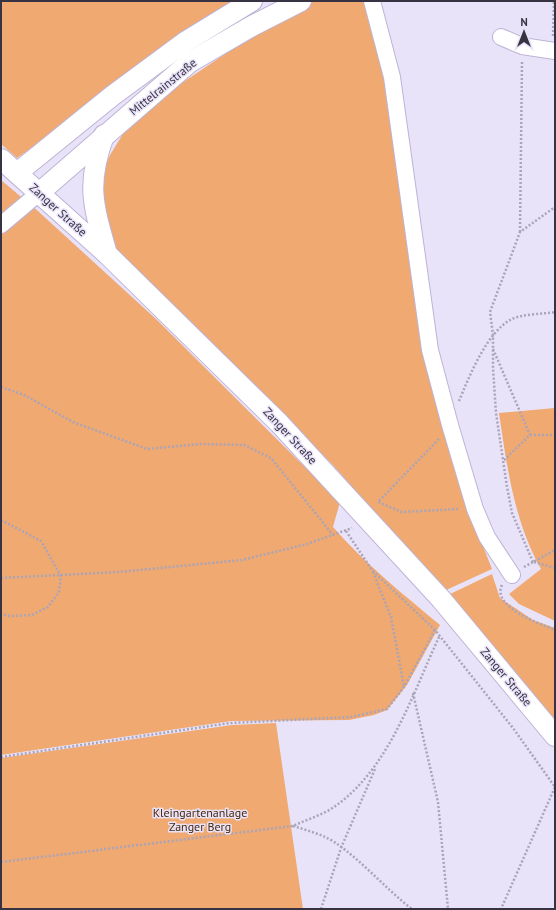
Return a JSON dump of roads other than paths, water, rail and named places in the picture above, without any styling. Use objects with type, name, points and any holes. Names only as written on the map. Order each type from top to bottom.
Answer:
[{"type":"street","name":"Mittelrainstraße","points":[[17,173],[112,96],[186,42],[252,1]]},
{"type":"street","name":"Mittelrainstraße","points":[[39,193],[104,135],[190,62],[252,26],[301,1]]},
{"type":"street","points":[[372,1],[392,77],[430,350],[475,509],[487,537],[512,575]]},
{"type":"street","points":[[501,36],[522,46],[554,52]]},
{"type":"street","points":[[104,135],[94,169],[92,193],[107,254]]},
{"type":"street","name":"Zanger Straße","points":[[1,160],[107,254],[285,428],[441,599],[555,736]]},
{"type":"street","points":[[1,225],[39,193]]},
{"type":"park label","name":"Kleingartenanlage Zanger Berg","points":[[200,820]]}]
